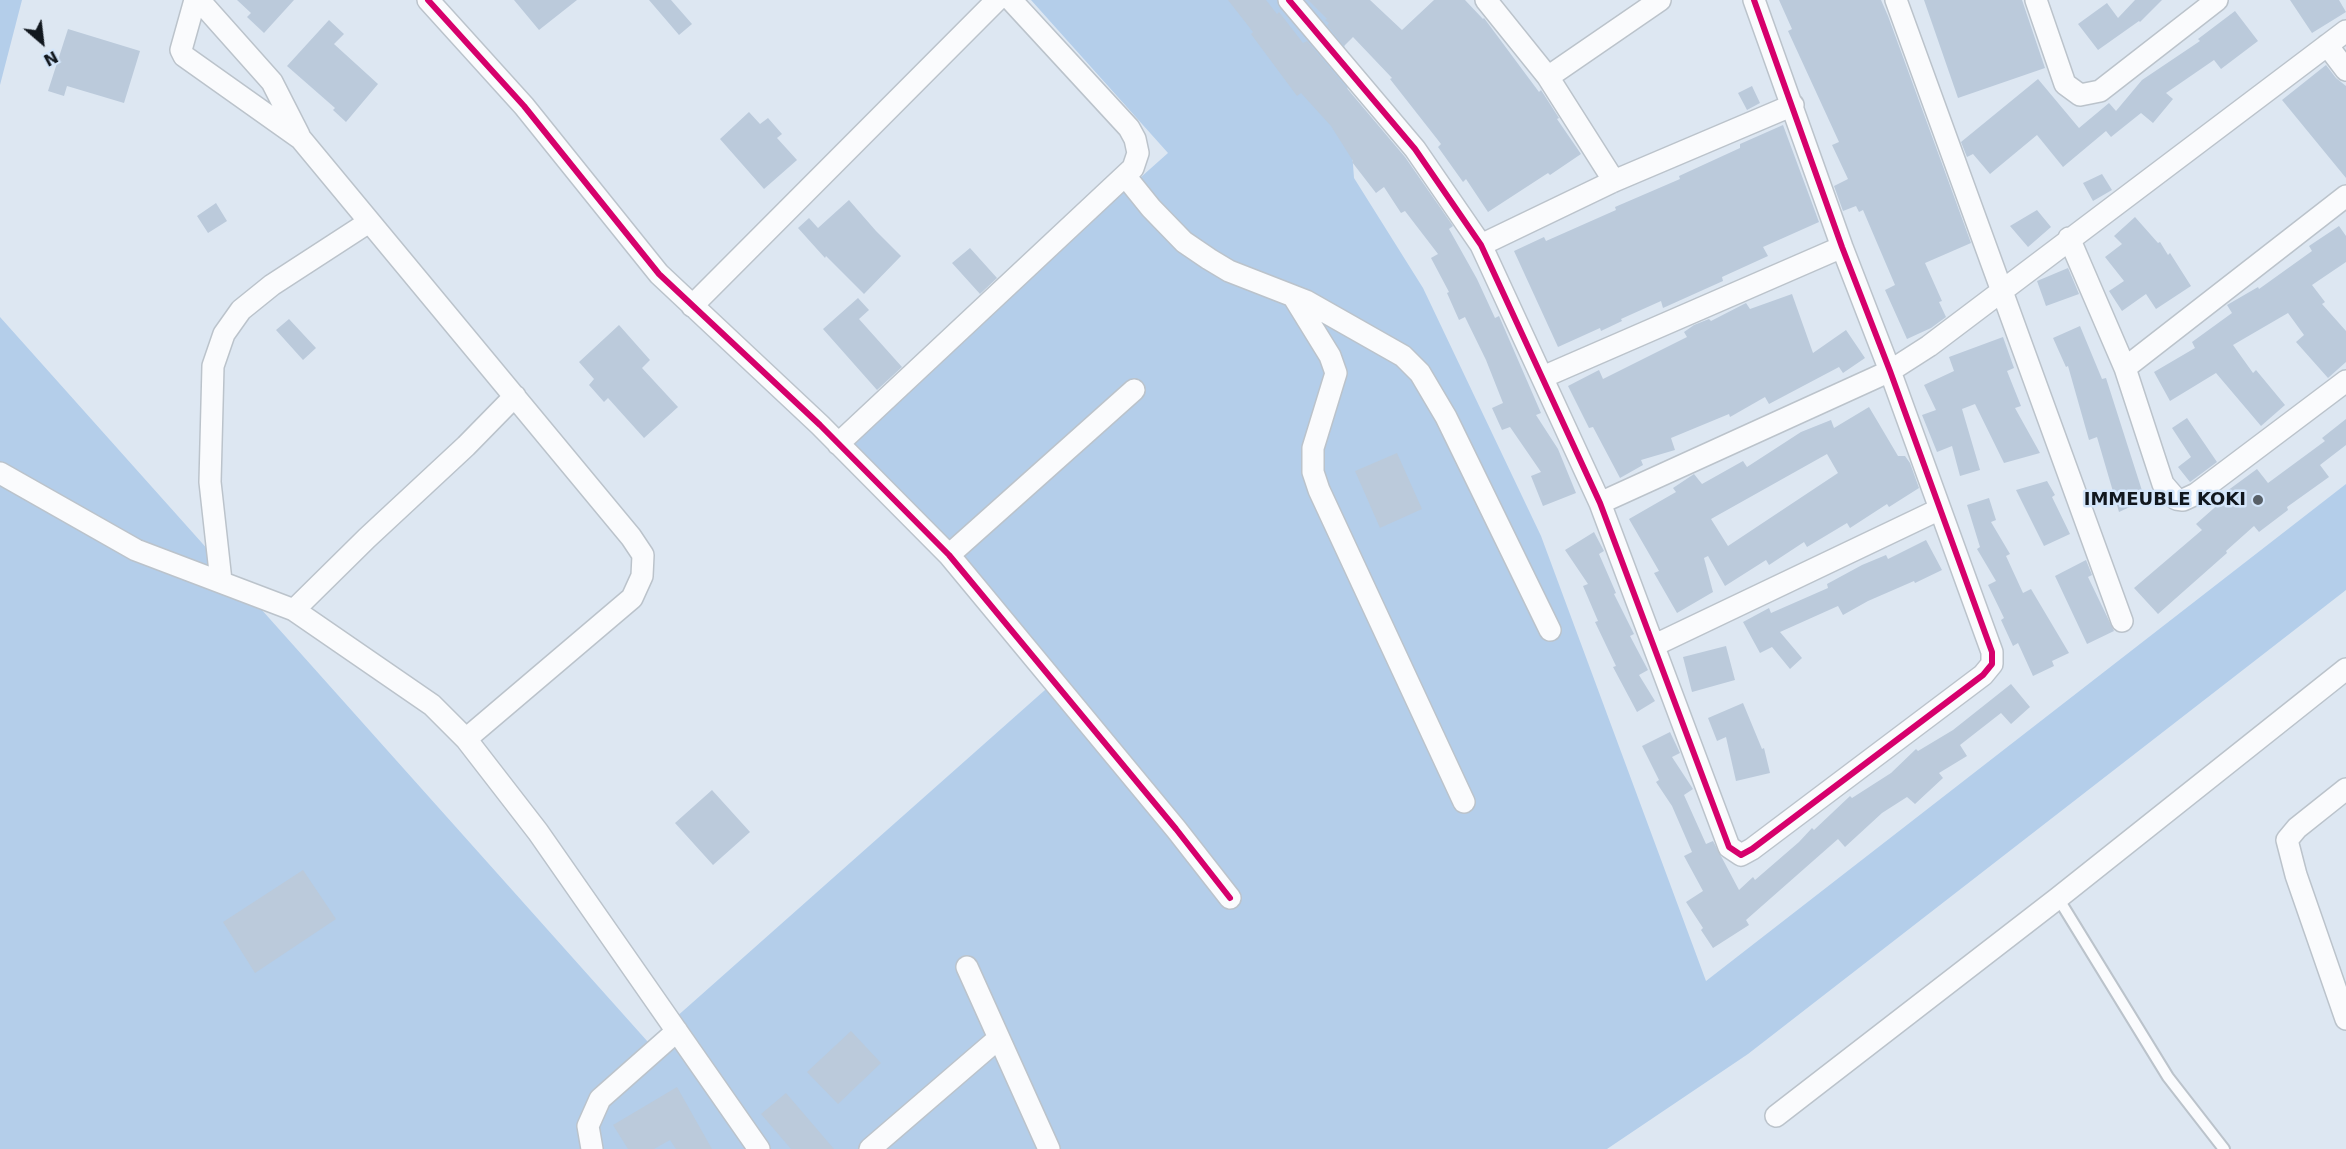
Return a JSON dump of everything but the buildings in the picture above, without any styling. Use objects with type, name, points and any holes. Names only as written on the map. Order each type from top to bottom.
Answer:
[{"type":"street","points":[[301,139],[184,56],[181,50],[197,0],[272,82],[301,139],[631,537],[643,555],[642,576],[632,597],[466,740]]},
{"type":"street","points":[[428,0],[524,106],[658,274],[838,444],[949,555],[1230,898]]},
{"type":"street","points":[[692,306],[997,0]]},
{"type":"street","points":[[838,444],[1133,168],[1138,153],[1135,139],[1129,128],[1011,0]]},
{"type":"street","points":[[1289,0],[1415,149],[1481,245],[1600,503],[1729,847],[1741,855],[1983,675],[1992,664],[1992,652],[1890,370],[1842,247],[1754,0]]},
{"type":"street","points":[[1486,0],[1548,77],[1614,181]]},
{"type":"street","points":[[1548,77],[1660,0]]},
{"type":"street","points":[[1896,0],[2122,621]]},
{"type":"street","points":[[2036,0],[2065,84],[2080,95],[2100,92],[2217,0]]},
{"type":"street","points":[[1600,503],[1890,370],[1929,346],[2346,30]]},
{"type":"street","points":[[2327,45],[2346,70]]},
{"type":"street","points":[[1481,245],[1614,181],[1793,105]]},
{"type":"street","points":[[1126,177],[1150,208],[1184,242],[1229,271],[1306,302],[1403,356],[1420,373],[1446,417],[1550,630]]},
{"type":"street","points":[[2125,368],[2346,196]]},
{"type":"street","points":[[221,581],[210,482],[213,366],[224,333],[241,310],[272,285],[369,222]]},
{"type":"street","points":[[2069,238],[2125,368],[2163,484],[2176,499],[2183,500],[2196,494],[2346,381]]},
{"type":"street","points":[[1543,377],[1842,247]]},
{"type":"street","points":[[1293,297],[1330,356],[1336,373],[1313,448],[1313,472],[1319,490],[1464,802]]},
{"type":"street","points":[[949,555],[1134,390]]},
{"type":"street","points":[[294,610],[466,446],[515,396]]},
{"type":"street","points":[[0,472],[136,550],[294,610],[432,705],[466,740],[538,832],[759,1149]]},
{"type":"street","points":[[1655,645],[1940,509]]},
{"type":"street","points":[[1776,1116],[2058,898],[2346,669]]},
{"type":"street","points":[[2346,789],[2296,828],[2287,840],[2296,875],[2346,1019]]},
{"type":"street","points":[[967,967],[1049,1149]]},
{"type":"street","points":[[592,1149],[588,1126],[600,1099],[677,1031]]},
{"type":"street","points":[[880,1146],[999,1038]]},
{"type":"lane","points":[[2058,898],[2168,1077],[2224,1149]]},
{"type":"shaded area","points":[[0,0],[22,0],[0,85]]},
{"type":"shaded area","points":[[1031,0],[1341,0],[1354,178],[1423,288],[1541,536],[1706,981],[2346,484],[2346,590],[1748,1054],[1607,1149],[0,1149],[0,317],[648,1042],[1054,682],[842,443],[1168,153]]},
{"type":"cycle path","points":[[428,0],[524,106],[659,274],[820,425],[949,555],[1176,829],[1230,898]]},
{"type":"cycle path","points":[[1289,0],[1415,149],[1481,245],[1600,503],[1729,847],[1741,855],[1983,675],[1992,664],[1992,652],[1890,371],[1842,247],[1754,0]]},
{"type":"place","name":"IMMEUBLE KOKI","points":[[2258,500]]}]
